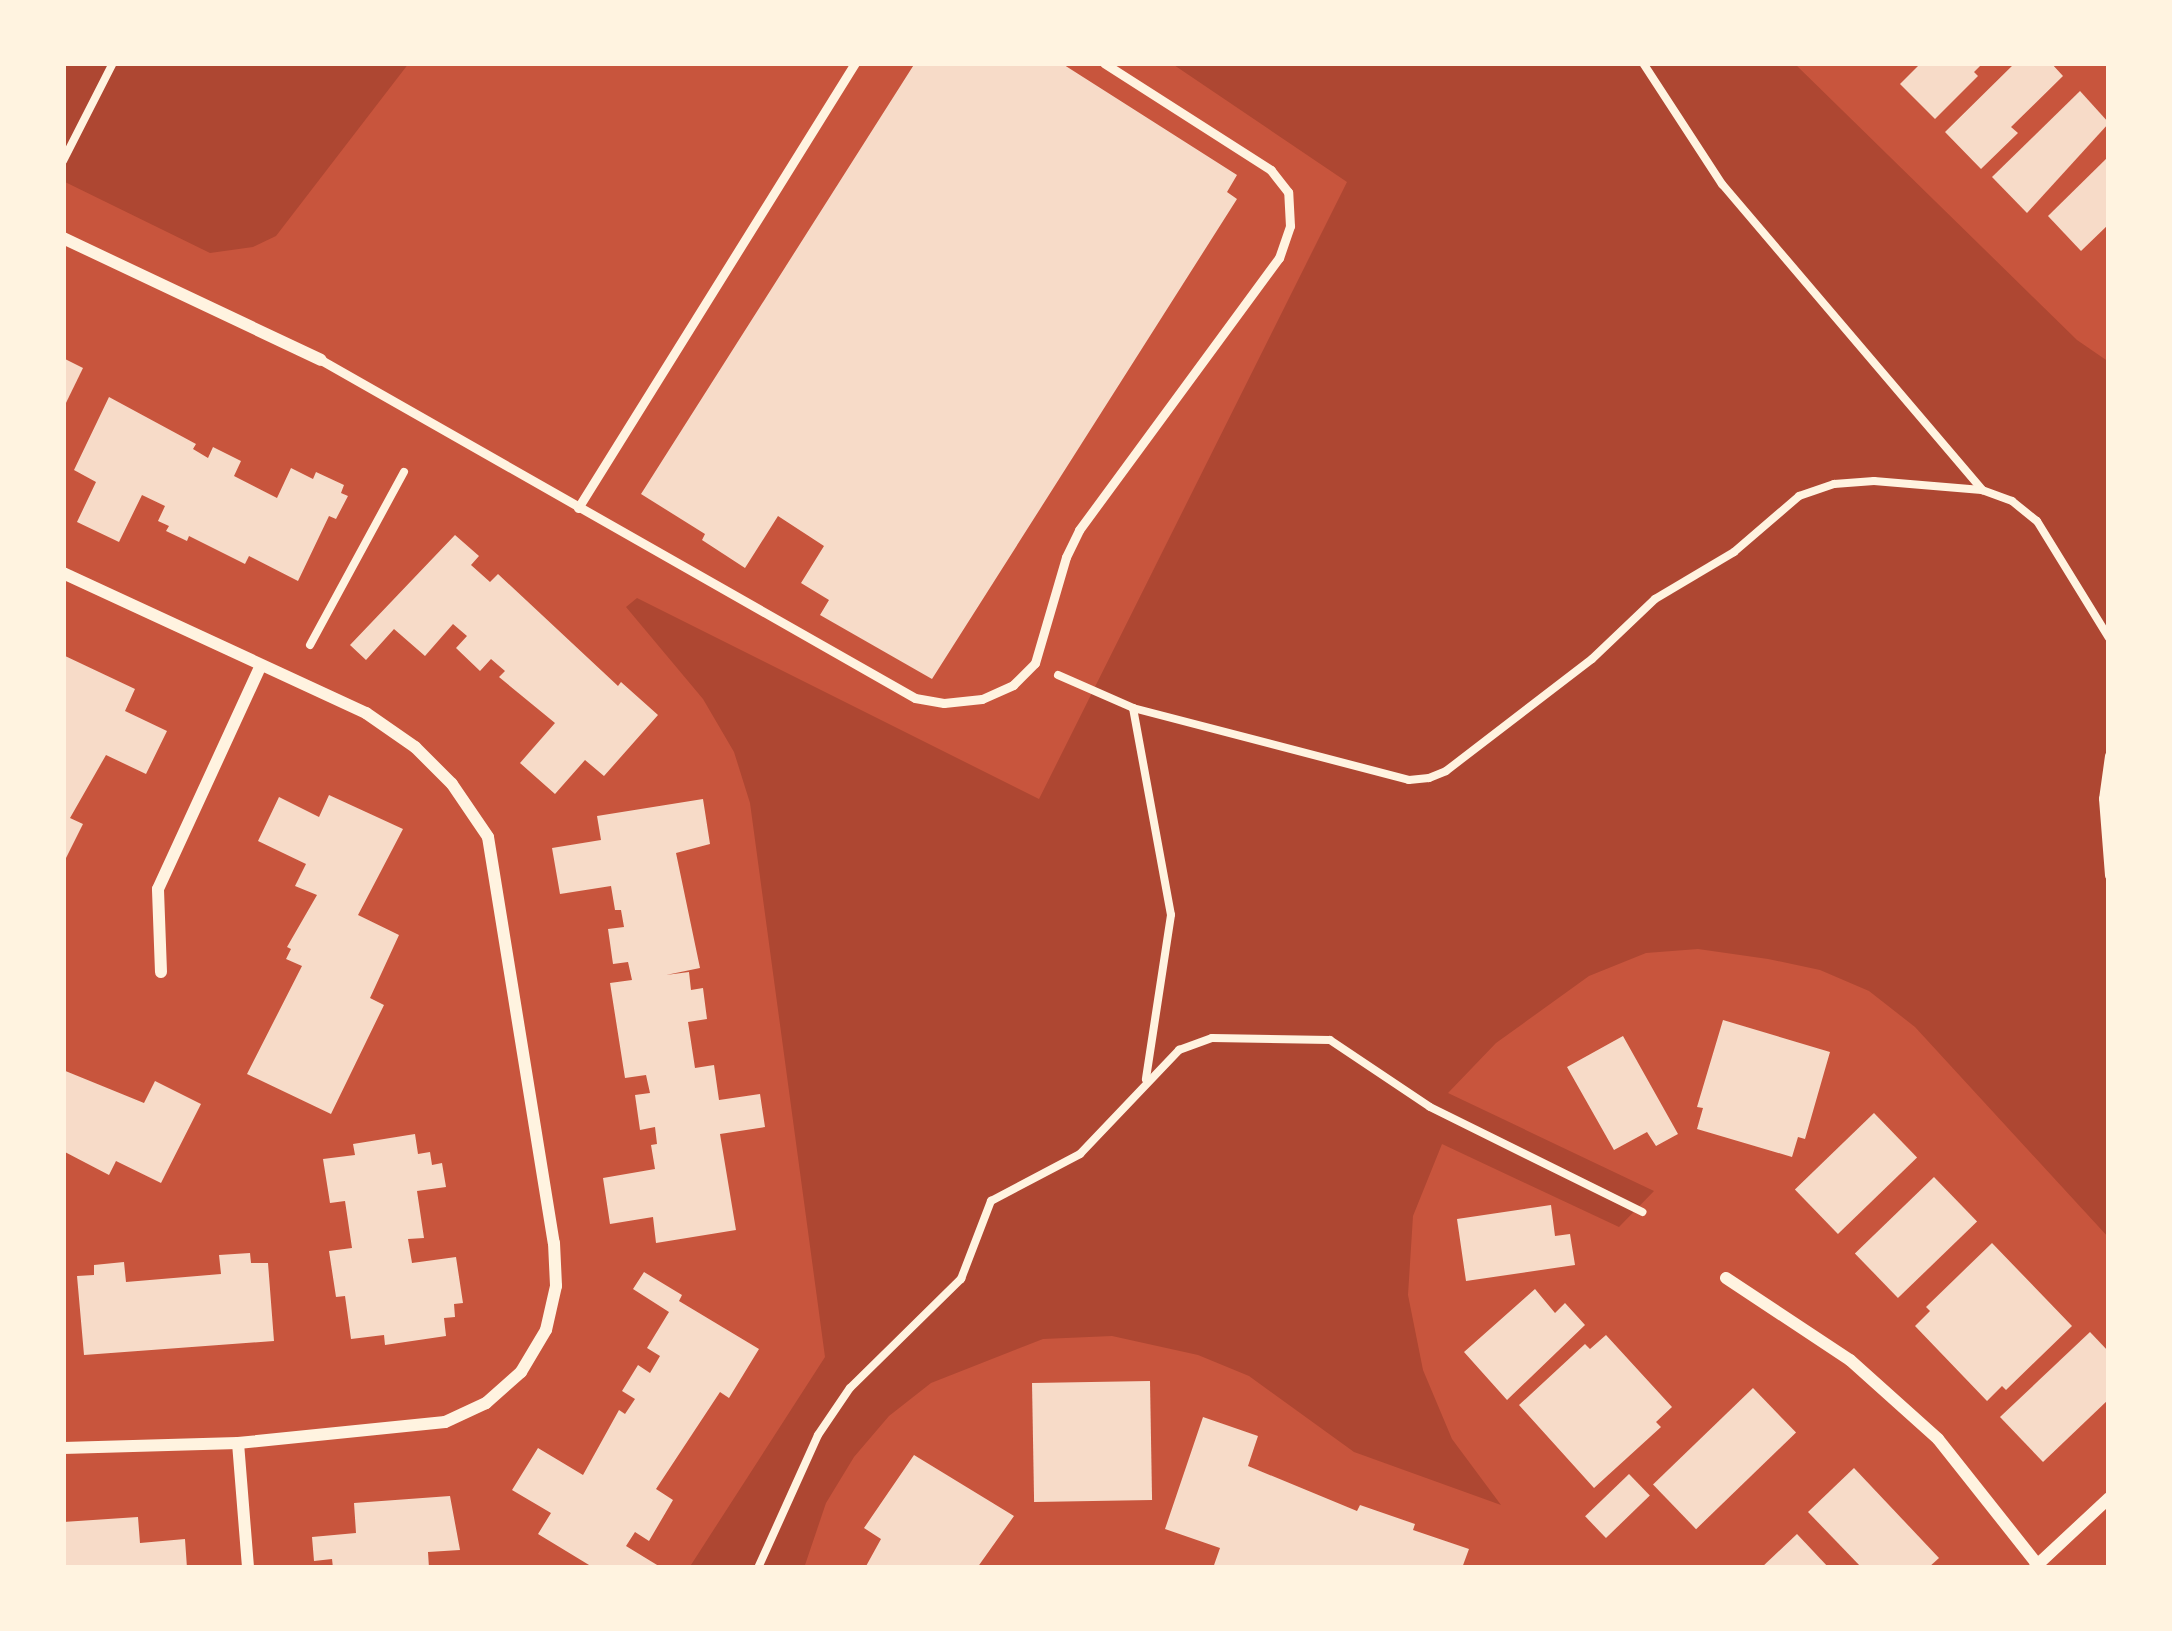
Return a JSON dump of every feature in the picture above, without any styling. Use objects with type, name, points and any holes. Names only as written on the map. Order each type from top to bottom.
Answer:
[{"type":"street","points":[[63,238],[321,360]]},
{"type":"street","points":[[63,573],[366,713],[415,747],[452,784],[488,837],[554,1244],[556,1286],[546,1330],[521,1372],[486,1403],[446,1423],[238,1443],[63,1448]]},
{"type":"street","points":[[160,972],[158,889],[260,667]]},
{"type":"street","points":[[1726,1278],[1850,1360],[1938,1439],[2036,1566],[2109,1498]]},
{"type":"street","points":[[238,1443],[248,1568]]},
{"type":"lane","points":[[578,508],[855,63]]},
{"type":"lane","points":[[321,360],[915,698],[944,703],[982,699],[1012,685],[1035,662],[1079,530],[1279,258],[1290,226],[1288,192],[1271,170],[1104,63]]},
{"type":"path","points":[[63,161],[112,63]]},
{"type":"path","points":[[1643,63],[1723,184],[1982,490]]},
{"type":"path","points":[[310,645],[404,472]]},
{"type":"path","points":[[1035,662],[1133,708],[1409,781],[1429,778],[1461,760],[1592,658],[1655,599],[1735,552],[1799,496],[1834,484],[1874,481],[1982,490],[2012,501],[2037,520],[2109,638]]},
{"type":"path","points":[[1133,708],[1171,915],[1146,1081]]},
{"type":"path","points":[[2109,756],[2103,799],[2109,876]]},
{"type":"path","points":[[758,1568],[818,1435],[850,1388],[961,1279],[971,1265],[991,1202],[1081,1154],[1179,1050],[1212,1038],[1330,1040],[1430,1107],[1642,1212]]},
{"type":"shaded area","points":[[66,63],[409,63],[276,236],[253,247],[210,253],[63,181]]},
{"type":"shaded area","points":[[1171,63],[1794,63],[2077,340],[2109,362],[2109,1238],[1915,1027],[1869,991],[1820,970],[1768,959],[1698,949],[1646,953],[1589,976],[1496,1043],[1448,1093],[1654,1191],[1619,1227],[1442,1144],[1413,1216],[1408,1295],[1423,1370],[1452,1439],[1501,1505],[1354,1452],[1249,1376],[1198,1355],[1112,1336],[1043,1339],[931,1383],[889,1416],[854,1457],[826,1503],[804,1568],[689,1568],[825,1357],[750,803],[734,752],[703,699],[626,607],[637,598],[1039,799],[1347,182]]},
{"type":"building","points":[[915,63],[1061,63],[1237,175],[1227,192],[1237,199],[932,679],[820,615],[829,600],[801,583],[824,546],[778,516],[745,568],[702,540],[705,534],[641,494]]},
{"type":"building","points":[[1921,63],[1983,63],[1974,72],[1978,76],[1935,119],[1900,84]]},
{"type":"building","points":[[2015,63],[2051,63],[2063,76],[2011,127],[2018,133],[1981,169],[1945,132]]},
{"type":"building","points":[[2080,91],[2109,123],[2027,213],[1992,177]]},
{"type":"building","points":[[2109,156],[2109,224],[2081,251],[2048,216]]},
{"type":"building","points":[[63,358],[83,368],[63,409]]},
{"type":"building","points":[[109,397],[196,444],[193,449],[208,458],[213,447],[241,461],[234,476],[277,498],[291,468],[313,479],[316,472],[344,485],[341,493],[348,496],[336,519],[329,516],[298,581],[249,556],[245,564],[189,536],[187,541],[166,531],[169,526],[158,521],[165,506],[142,495],[119,542],[77,522],[96,482],[74,470]]},
{"type":"building","points":[[455,535],[479,556],[471,565],[490,582],[498,574],[618,686],[621,682],[658,715],[604,776],[585,760],[555,794],[520,763],[555,723],[499,677],[505,671],[491,659],[480,671],[456,648],[467,636],[453,624],[425,656],[394,629],[366,660],[350,645]]},
{"type":"building","points":[[63,655],[135,689],[125,711],[167,731],[146,774],[106,755],[70,818],[83,824],[63,864]]},
{"type":"building","points":[[329,795],[403,829],[358,915],[399,935],[370,998],[384,1005],[331,1114],[247,1074],[302,966],[286,959],[291,949],[287,947],[317,895],[295,886],[306,864],[258,841],[279,797],[319,817]]},
{"type":"building","points":[[703,799],[710,844],[676,853],[700,968],[666,975],[689,972],[691,990],[703,988],[707,1019],[688,1022],[695,1068],[714,1065],[719,1100],[760,1094],[765,1127],[720,1134],[736,1230],[656,1243],[653,1217],[610,1224],[603,1178],[655,1169],[651,1145],[657,1144],[655,1127],[640,1130],[635,1095],[650,1093],[646,1075],[625,1078],[610,983],[632,980],[628,962],[613,964],[608,929],[624,927],[621,910],[615,910],[611,886],[560,894],[552,848],[601,840],[597,816]]},
{"type":"building","points":[[1723,1020],[1830,1052],[1805,1139],[1798,1137],[1792,1157],[1697,1129],[1703,1108],[1697,1107]]},
{"type":"building","points":[[1623,1036],[1678,1134],[1656,1146],[1647,1132],[1614,1150],[1567,1067]]},
{"type":"building","points":[[63,1070],[144,1103],[155,1081],[201,1104],[161,1183],[116,1161],[109,1175],[63,1151]]},
{"type":"building","points":[[1874,1113],[1917,1158],[1838,1234],[1795,1189]]},
{"type":"building","points":[[415,1134],[418,1154],[430,1152],[432,1165],[442,1163],[446,1187],[417,1191],[424,1238],[408,1239],[412,1263],[456,1257],[463,1303],[454,1304],[455,1317],[444,1318],[446,1336],[385,1345],[384,1335],[351,1339],[345,1296],[336,1297],[329,1251],[352,1248],[345,1201],[330,1203],[323,1159],[355,1155],[353,1144]]},
{"type":"building","points":[[1934,1177],[1977,1222],[1898,1298],[1855,1253]]},
{"type":"building","points":[[1551,1205],[1555,1236],[1570,1234],[1575,1265],[1466,1281],[1457,1219]]},
{"type":"building","points":[[1992,1243],[2072,1326],[2006,1390],[2002,1386],[1987,1401],[1915,1326],[1930,1311],[1926,1307]]},
{"type":"building","points":[[250,1253],[251,1263],[268,1263],[274,1341],[84,1355],[77,1276],[94,1275],[94,1265],[124,1262],[126,1282],[221,1274],[219,1255]]},
{"type":"building","points":[[644,1272],[682,1295],[679,1301],[759,1349],[729,1398],[720,1392],[656,1489],[673,1500],[649,1541],[635,1532],[626,1546],[662,1568],[594,1568],[538,1534],[551,1513],[512,1490],[538,1448],[583,1475],[619,1410],[625,1414],[635,1399],[622,1391],[638,1365],[650,1373],[660,1356],[647,1348],[669,1312],[633,1289]]},
{"type":"building","points":[[1535,1289],[1555,1313],[1565,1303],[1585,1325],[1507,1400],[1464,1352]]},
{"type":"building","points":[[2090,1332],[2109,1352],[2109,1399],[2043,1462],[2000,1417]]},
{"type":"building","points":[[1606,1335],[1672,1407],[1656,1422],[1661,1427],[1594,1488],[1519,1405],[1585,1344],[1590,1349]]},
{"type":"building","points":[[1150,1381],[1152,1500],[1034,1502],[1032,1383]]},
{"type":"building","points":[[1753,1388],[1796,1433],[1696,1529],[1653,1485]]},
{"type":"building","points":[[1203,1417],[1258,1436],[1248,1466],[1357,1511],[1360,1505],[1415,1524],[1413,1530],[1469,1549],[1462,1568],[1213,1568],[1220,1548],[1165,1529]]},
{"type":"building","points":[[914,1455],[1014,1516],[977,1568],[865,1568],[881,1539],[864,1528]]},
{"type":"building","points":[[1854,1468],[1939,1558],[1928,1568],[1862,1568],[1808,1512]]},
{"type":"building","points":[[1629,1474],[1650,1496],[1606,1538],[1585,1516]]},
{"type":"building","points":[[450,1496],[460,1550],[428,1552],[429,1568],[333,1568],[332,1559],[314,1561],[312,1537],[356,1533],[354,1503]]},
{"type":"building","points":[[138,1517],[140,1543],[185,1539],[187,1568],[63,1568],[63,1522]]},
{"type":"building","points":[[1797,1534],[1829,1568],[1761,1568]]}]
